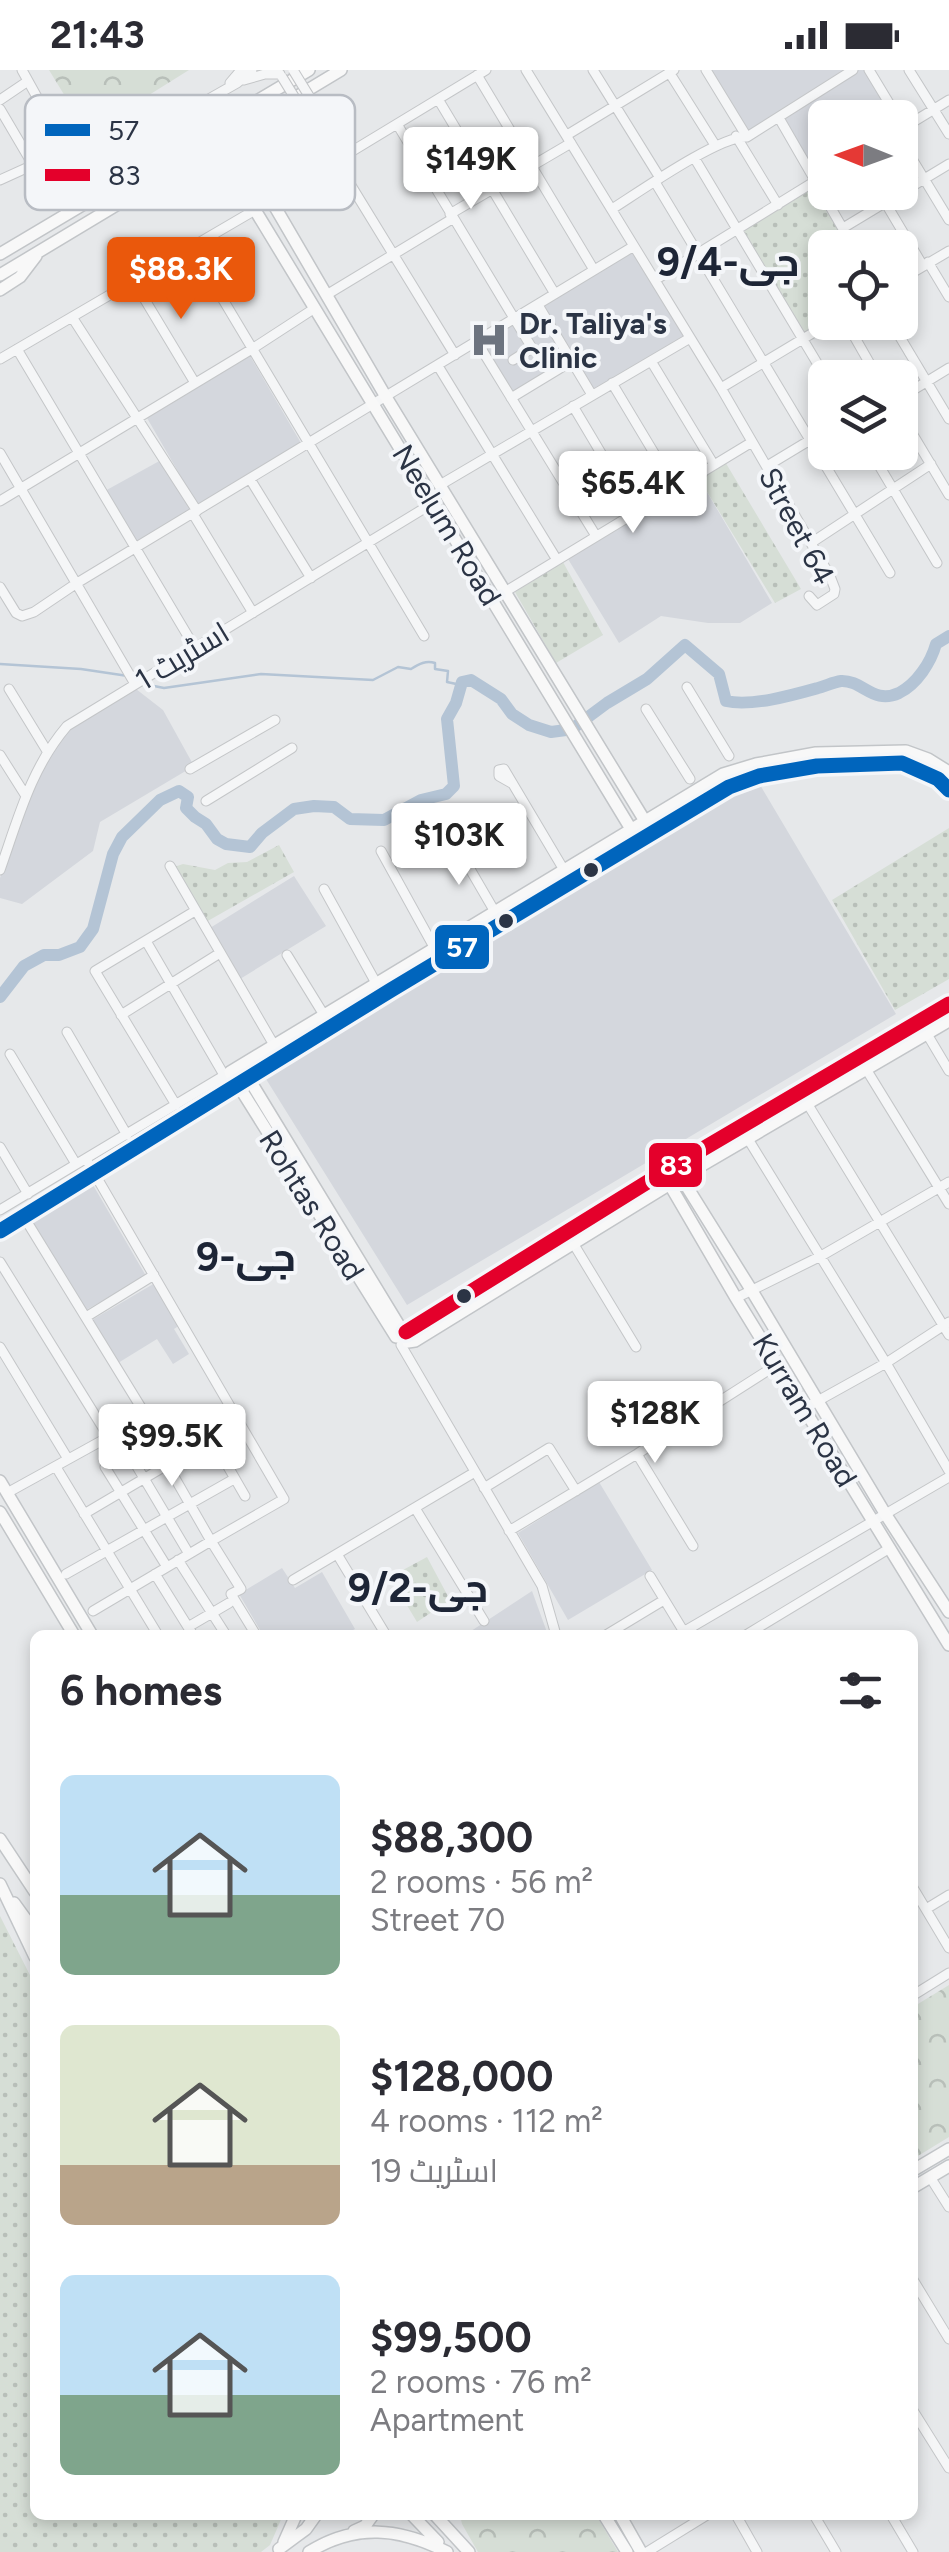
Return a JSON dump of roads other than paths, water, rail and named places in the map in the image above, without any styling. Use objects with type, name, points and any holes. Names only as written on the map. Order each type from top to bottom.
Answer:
[{"type":"main road","points":[[267,95],[309,70]]},
{"type":"main road","points":[[300,95],[341,70]]},
{"type":"main road","points":[[0,254],[74,210]]},
{"type":"main road","points":[[0,275],[109,210]]},
{"type":"main road","name":"Neelum Road","points":[[255,210],[635,835]]},
{"type":"main road","name":"Neelum Road","points":[[277,210],[386,397],[648,826]]},
{"type":"main road","points":[[0,245],[29,237]]},
{"type":"main road","points":[[0,290],[20,278],[38,253]]},
{"type":"main road","points":[[243,1082],[635,835],[723,774],[816,753],[906,751],[949,772]]},
{"type":"main road","points":[[648,826],[759,776],[817,766],[902,763],[938,780],[949,790]]},
{"type":"main road","points":[[231,1071],[564,870],[635,835]]},
{"type":"main road","points":[[403,1338],[843,1075],[949,1004]]},
{"type":"main road","points":[[403,1338],[415,1341],[573,1243],[672,1175],[748,1139],[807,1103],[843,1075],[866,1069],[949,1020]]},
{"type":"main road","name":"Rohtas Road","points":[[231,1071],[243,1082],[403,1338]]},
{"type":"main road","name":"Kurram Road","points":[[672,1175],[752,1292],[886,1516],[949,1612]]},
{"type":"main road","name":"Kurram Road","points":[[672,1175],[736,1298],[949,1646]]},
{"type":"main road","points":[[0,1481],[89,1630]]},
{"type":"main road","points":[[0,1512],[71,1630]]},
{"type":"main road","points":[[0,1839],[30,1885]]},
{"type":"main road","points":[[2,1887],[30,1925]]},
{"type":"main road","points":[[2,1887],[30,1946]]},
{"type":"main road","points":[[918,2166],[949,2148]]},
{"type":"main road","points":[[918,2185],[949,2166]]},
{"type":"main road","points":[[276,2550],[294,2520]]},
{"type":"main road","points":[[276,2550],[312,2520]]},
{"type":"main road","points":[[309,2552],[369,2520]]},
{"type":"main road","points":[[417,2520],[448,2552]]},
{"type":"main road","points":[[440,2520],[467,2550]]},
{"type":"main road","points":[[454,2520],[467,2550]]},
{"type":"main road","points":[[607,2520],[627,2552]]},
{"type":"main road","points":[[623,2520],[644,2552]]},
{"type":"main road","points":[[340,2538],[396,2532],[448,2552]]},
{"type":"street","points":[[22,70],[35,95]]},
{"type":"street","points":[[210,95],[252,70]]},
{"type":"street","points":[[293,70],[308,95]]},
{"type":"street","name":"Street 64","points":[[526,70],[721,388],[830,576],[835,592],[817,605],[809,596]]},
{"type":"street","points":[[593,70],[696,254],[808,439]]},
{"type":"street","points":[[706,70],[778,205]]},
{"type":"street","points":[[612,209],[715,146],[779,118],[853,70]]},
{"type":"street","points":[[869,70],[887,100]]},
{"type":"street","points":[[909,70],[949,134]]},
{"type":"street","points":[[328,294],[532,166],[670,71],[715,146]]},
{"type":"street","points":[[355,149],[482,73],[594,270]]},
{"type":"street","points":[[236,77],[280,74]]},
{"type":"street","points":[[0,100],[28,82]]},
{"type":"street","points":[[438,99],[555,294]]},
{"type":"street","points":[[918,116],[949,100]]},
{"type":"street","points":[[0,110],[25,152]]},
{"type":"street","points":[[779,118],[808,160]]},
{"type":"street","points":[[397,124],[532,348],[513,360]]},
{"type":"street","points":[[695,158],[816,360]]},
{"type":"street","points":[[918,183],[949,164]]},
{"type":"street","points":[[0,180],[25,169]]},
{"type":"street","points":[[918,169],[949,220]]},
{"type":"street","points":[[655,280],[808,186]]},
{"type":"street","points":[[355,191],[455,355]]},
{"type":"street","points":[[0,359],[255,210]]},
{"type":"street","points":[[835,210],[843,228],[872,210]]},
{"type":"street","points":[[890,210],[949,298]]},
{"type":"street","points":[[191,246],[424,636]]},
{"type":"street","points":[[0,587],[16,613],[22,616],[34,612],[634,246]]},
{"type":"street","points":[[918,269],[949,251]]},
{"type":"street","points":[[133,280],[195,383]]},
{"type":"street","points":[[538,305],[592,395]]},
{"type":"street","points":[[0,501],[315,308]]},
{"type":"street","points":[[72,316],[138,417],[254,613]]},
{"type":"street","points":[[721,388],[808,335]]},
{"type":"street","points":[[440,485],[690,338]]},
{"type":"street","points":[[902,340],[949,419]]},
{"type":"street","points":[[477,342],[596,536]]},
{"type":"street","points":[[17,349],[195,648]]},
{"type":"street","points":[[512,398],[572,361]]},
{"type":"street","points":[[651,361],[714,464]]},
{"type":"street","points":[[438,366],[558,560]]},
{"type":"street","points":[[918,387],[949,368]]},
{"type":"street","points":[[612,384],[675,488]]},
{"type":"street","points":[[573,406],[636,512]]},
{"type":"street","points":[[493,601],[752,442]]},
{"type":"street","points":[[767,466],[808,442]]},
{"type":"street","points":[[918,443],[948,492]]},
{"type":"street","points":[[0,453],[135,684]]},
{"type":"street","points":[[810,543],[931,464]]},
{"type":"street","points":[[827,470],[890,573]]},
{"type":"street","points":[[882,470],[937,563]]},
{"type":"street","points":[[250,480],[311,578]]},
{"type":"street","name":"اسٹریٹ 1","points":[[0,870],[3,850],[36,769],[68,726],[434,503]]},
{"type":"street","points":[[687,688],[729,756]]},
{"type":"street","points":[[9,689],[47,752]]},
{"type":"street","points":[[646,710],[690,780]]},
{"type":"street","points":[[190,769],[275,720]]},
{"type":"street","points":[[206,801],[292,748]]},
{"type":"street","points":[[0,755],[26,796]]},
{"type":"street","points":[[513,784],[499,776],[499,770],[504,769],[514,786],[564,870]]},
{"type":"street","points":[[456,845],[495,912]]},
{"type":"street","points":[[381,851],[434,948]]},
{"type":"street","points":[[170,866],[274,1045]]},
{"type":"street","points":[[324,889],[376,983]]},
{"type":"street","points":[[176,1105],[96,974],[195,911]]},
{"type":"street","points":[[0,1210],[231,1071],[169,985],[146,942]]},
{"type":"street","points":[[121,1014],[220,953]]},
{"type":"street","points":[[287,955],[324,1015]]},
{"type":"street","points":[[66,1032],[127,1134]]},
{"type":"street","points":[[927,1034],[949,1071]]},
{"type":"street","points":[[10,1054],[81,1162],[93,1172],[284,1498],[93,1611]]},
{"type":"street","points":[[866,1069],[949,1204]]},
{"type":"street","points":[[0,1231],[243,1082]]},
{"type":"street","points":[[805,1408],[947,1327],[807,1103]]},
{"type":"street","points":[[686,1630],[886,1516],[949,1474],[886,1363],[748,1139]]},
{"type":"street","points":[[0,1147],[28,1194]]},
{"type":"street","points":[[736,1298],[821,1256],[949,1182]]},
{"type":"street","points":[[24,1217],[86,1316],[242,1589],[231,1594],[253,1630]]},
{"type":"street","points":[[573,1243],[636,1347]]},
{"type":"street","points":[[0,1262],[108,1436]]},
{"type":"street","points":[[86,1316],[154,1275]]},
{"type":"street","points":[[403,1338],[542,1586],[555,1630]]},
{"type":"street","points":[[0,1346],[68,1459]]},
{"type":"street","points":[[509,1531],[778,1364]]},
{"type":"street","points":[[8,1493],[143,1416]]},
{"type":"street","points":[[204,1426],[244,1496]]},
{"type":"street","points":[[84,1514],[211,1439]]},
{"type":"street","points":[[123,1443],[189,1554]]},
{"type":"street","points":[[484,1488],[549,1448],[576,1491]]},
{"type":"street","points":[[637,1454],[692,1544]]},
{"type":"street","points":[[104,1466],[166,1567]]},
{"type":"street","points":[[56,1467],[155,1630]]},
{"type":"street","points":[[293,1580],[475,1472]]},
{"type":"street","points":[[66,1574],[234,1479]]},
{"type":"street","points":[[414,1508],[484,1621]]},
{"type":"street","points":[[754,1630],[890,1548]]},
{"type":"street","points":[[337,1554],[383,1630]]},
{"type":"street","points":[[178,1560],[223,1630]]},
{"type":"street","points":[[155,1574],[189,1630]]},
{"type":"street","points":[[650,1576],[679,1630]]},
{"type":"street","points":[[614,1630],[664,1600]]},
{"type":"street","points":[[191,1630],[229,1602]]},
{"type":"street","points":[[926,1909],[949,1895]]},
{"type":"street","points":[[918,1896],[949,1948]]},
{"type":"street","points":[[918,1992],[949,1974]]},
{"type":"street","points":[[930,2178],[949,2207]]},
{"type":"street","points":[[918,2288],[949,2338]]},
{"type":"street","points":[[918,2419],[949,2468]]},
{"type":"street","points":[[644,2552],[698,2520]]},
{"type":"street","points":[[739,2520],[757,2552]]},
{"type":"street","points":[[817,2520],[836,2552]]},
{"type":"street","points":[[894,2520],[912,2552]]},
{"type":"waterway","points":[[0,997],[24,966],[44,955],[59,955],[80,947],[93,929],[113,854],[122,837],[160,800],[179,791],[188,797],[186,808],[217,839],[250,847],[294,809],[334,807],[350,819],[384,820],[421,800],[446,794],[454,786],[447,719],[462,682],[471,680],[501,699],[512,714],[551,732],[576,726],[647,679],[685,645],[719,674],[726,701],[747,702],[784,697],[841,681],[890,696],[912,684],[936,644],[949,636]]},
{"type":"waterway","points":[[154,686],[164,688],[261,674],[373,680],[398,667],[411,669],[429,662],[435,663],[435,669],[448,671],[447,682],[461,685]]},
{"type":"waterway","points":[[0,664],[128,676]]},
{"type":"place","name":"Dr. Taliya's Clinic","points":[[489,340]]},
{"type":"district","name":"جی-9/4","points":[[728,262]]},
{"type":"district","name":"جی-9","points":[[246,1257]]},
{"type":"district","name":"جی-9/2","points":[[418,1588]]}]
